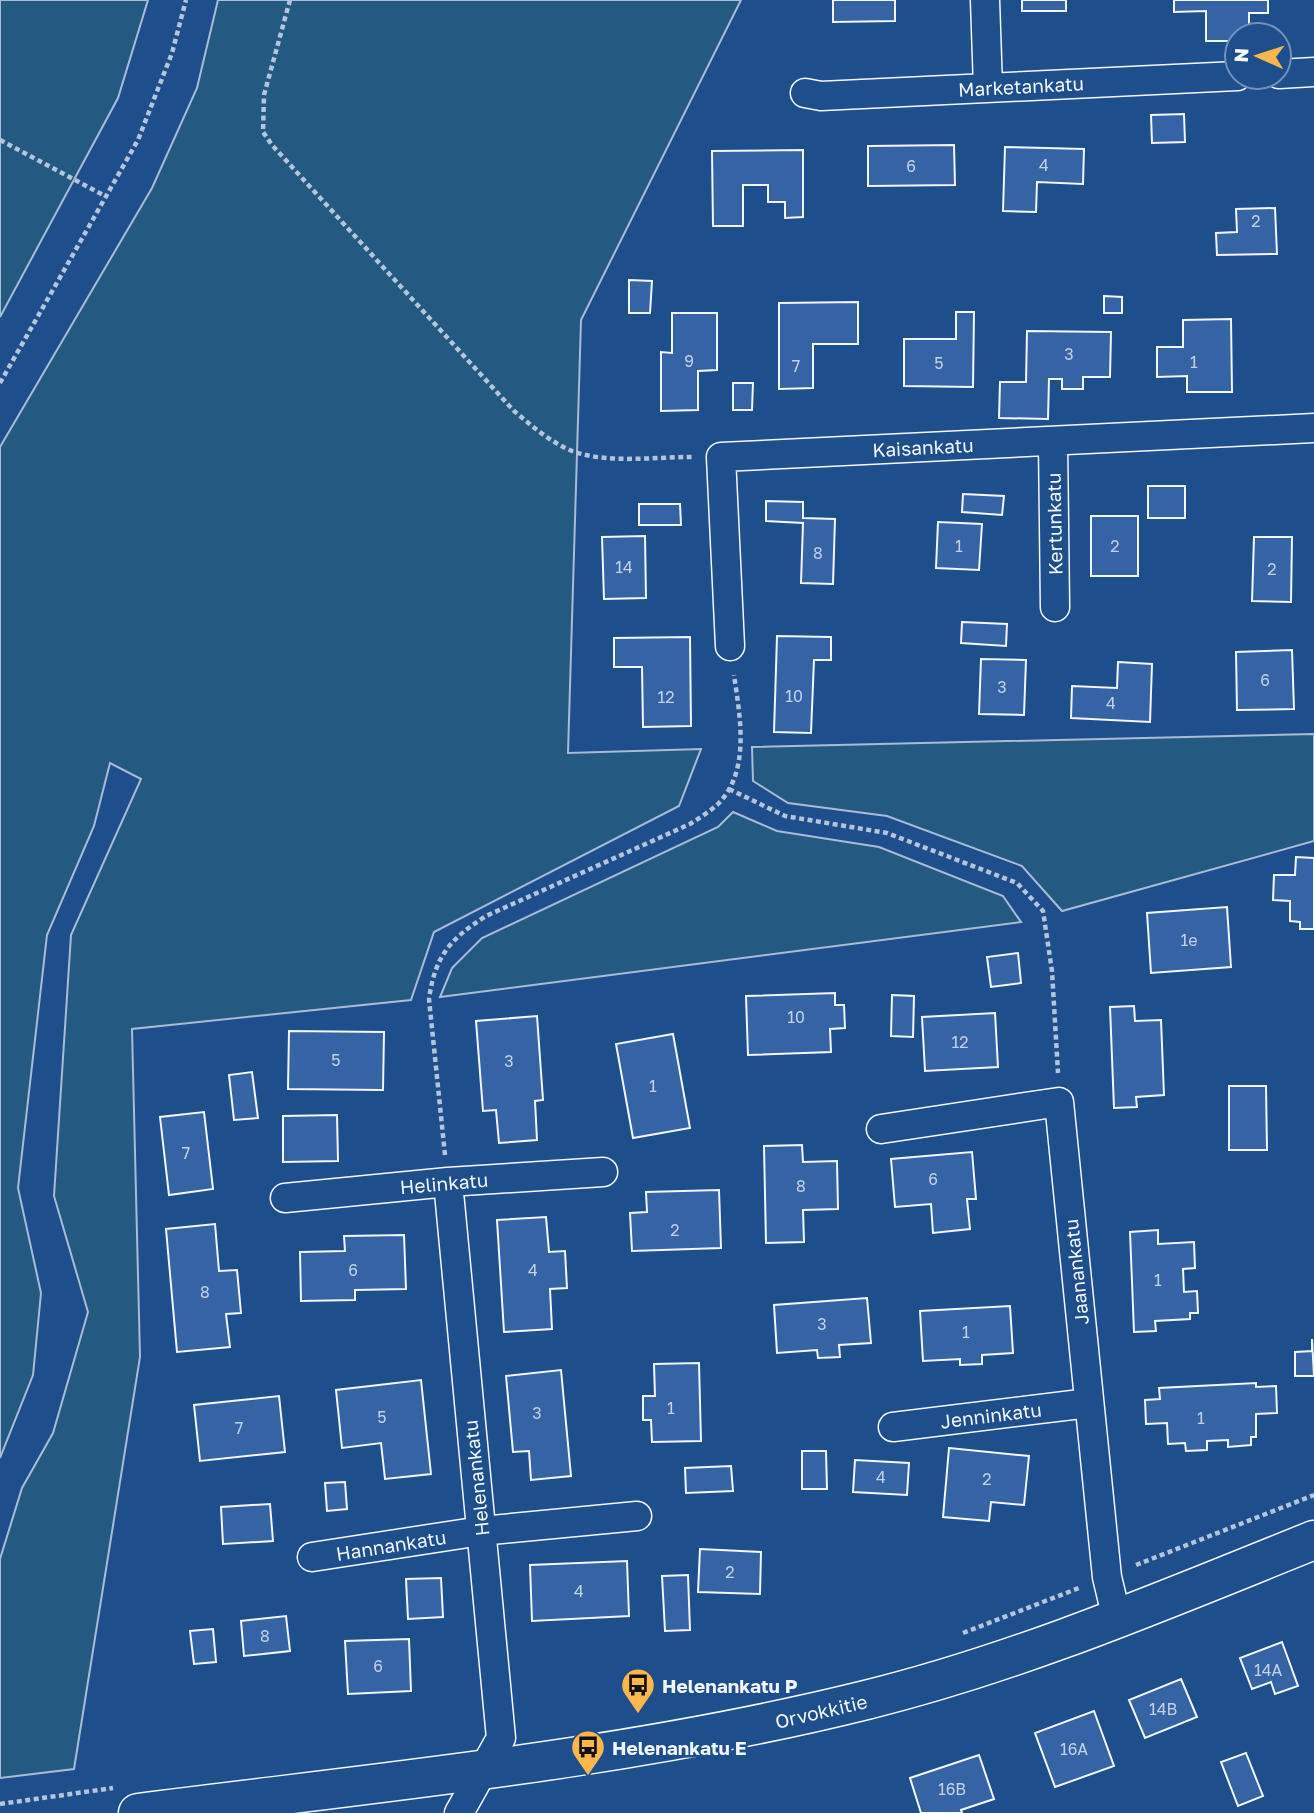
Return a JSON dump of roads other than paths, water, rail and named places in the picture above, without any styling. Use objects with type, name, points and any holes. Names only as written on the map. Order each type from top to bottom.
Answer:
[{"type":"street","points":[[985,0],[988,88]]},
{"type":"street","points":[[1293,73],[1314,72]]},
{"type":"street","name":"Marketankatu","points":[[805,93],[821,96],[1223,77]]},
{"type":"street","name":"Kaisankatu","points":[[730,646],[720,457],[1314,428]]},
{"type":"street","name":"Kertunkatu","points":[[1053,441],[1055,607]]},
{"type":"street","name":"Jaanankatu","points":[[881,1129],[1059,1102],[1107,1577],[1117,1619]]},
{"type":"street","name":"Helinkatu","points":[[285,1198],[448,1182],[603,1172]]},
{"type":"street","name":"Helenankatu","points":[[448,1182],[501,1738],[459,1813]]},
{"type":"street","name":"Jenninkatu","points":[[893,1427],[1089,1403]]},
{"type":"street","name":"Hannankatu","points":[[312,1557],[481,1531],[637,1516]]},
{"type":"street","name":"Orvokkitie","points":[[132,1800],[482,1769],[737,1730],[944,1679],[1117,1619],[1314,1540]]},
{"type":"place","name":"Helenankatu P","points":[[638,1715]]},
{"type":"place","name":"Helenankatu E","points":[[588,1777]]}]
